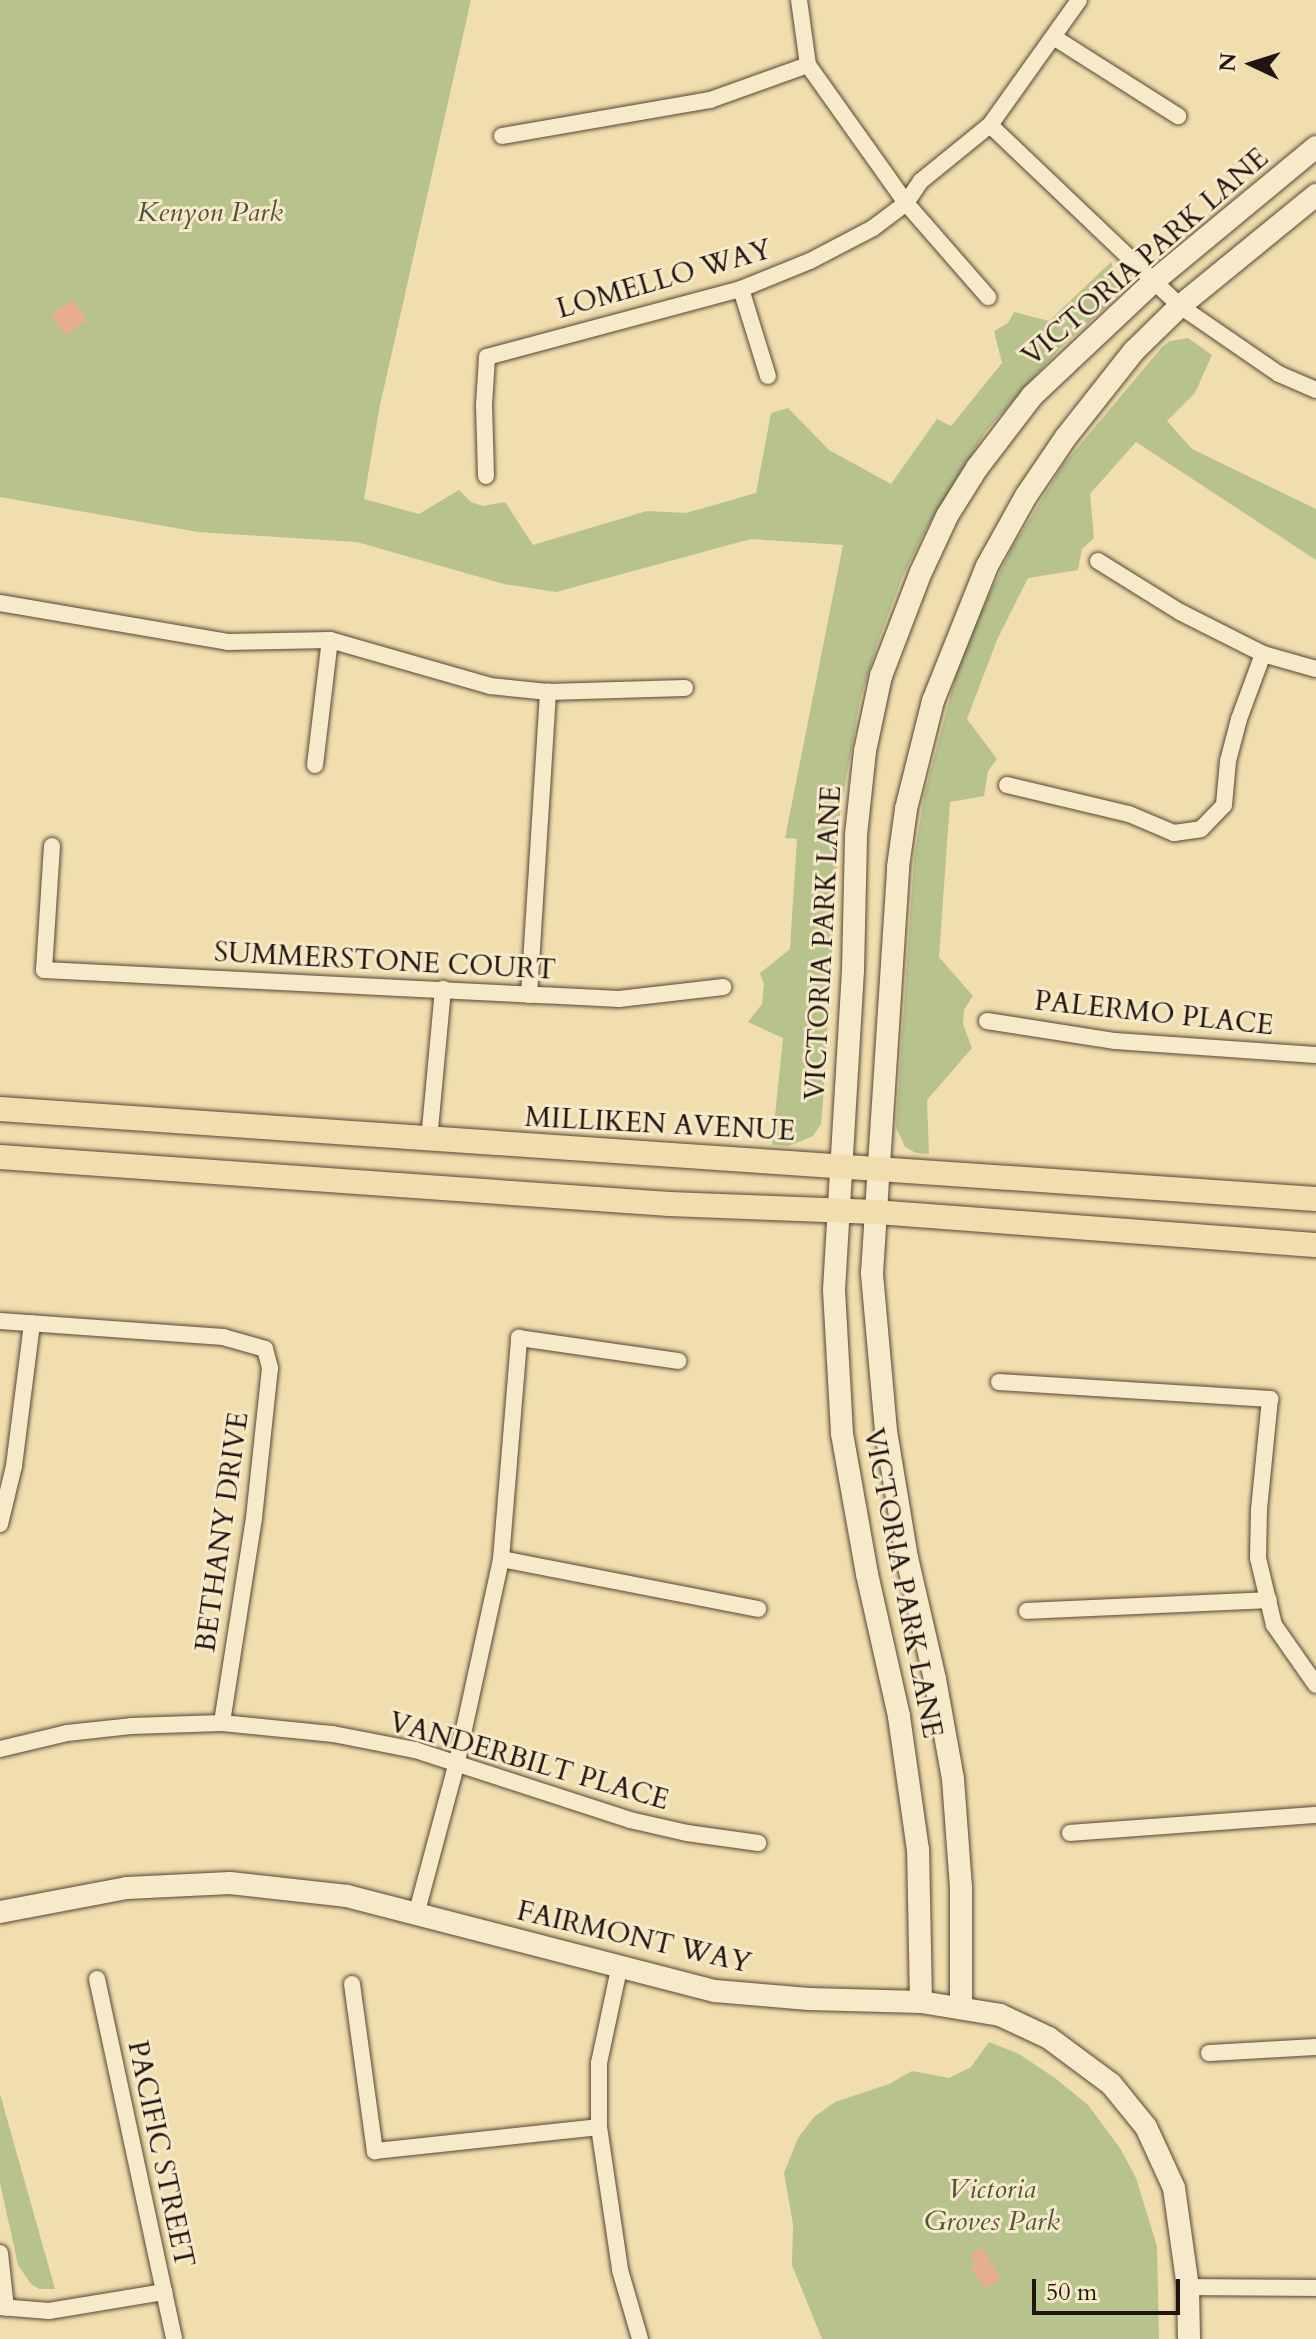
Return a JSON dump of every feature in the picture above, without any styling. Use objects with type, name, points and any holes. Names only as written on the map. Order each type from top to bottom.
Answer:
[{"type":"main road","name":"MILLIKEN AVENUE","points":[[0,1109],[1316,1199]]},
{"type":"main road","points":[[0,1157],[653,1203],[876,1212],[1316,1245]]},
{"type":"street","points":[[799,0],[808,65],[906,203],[988,297]]},
{"type":"street","name":"LOMELLO WAY","points":[[486,476],[484,405],[487,357],[741,289],[810,261],[873,228],[906,203],[921,181],[990,125],[1055,38],[1079,0]]},
{"type":"street","points":[[1055,38],[1178,116]]},
{"type":"street","points":[[502,136],[710,100],[808,65]]},
{"type":"street","points":[[990,125],[1180,306],[1279,374],[1316,390]]},
{"type":"street","name":"VICTORIA PARK LANE","points":[[921,2002],[921,1887],[904,1746],[867,1574],[842,1433],[834,1290],[839,1164],[853,970],[856,835],[865,751],[881,676],[900,623],[947,516],[1006,429],[1063,364],[1154,281],[1316,147]]},
{"type":"street","name":"VICTORIA PARK LANE","points":[[961,2006],[961,1888],[953,1779],[935,1679],[907,1558],[886,1431],[872,1273],[898,867],[915,766],[933,701],[987,566],[1026,496],[1092,401],[1134,351],[1180,306],[1316,195]]},
{"type":"street","points":[[741,289],[768,376]]},
{"type":"street","points":[[1098,561],[1180,612],[1263,654],[1316,669]]},
{"type":"street","points":[[0,603],[228,642],[330,640],[490,686],[548,692],[685,688]]},
{"type":"street","points":[[315,765],[330,640]]},
{"type":"street","points":[[1007,785],[1129,814],[1174,833],[1201,829],[1224,805],[1228,761],[1239,719],[1263,654]]},
{"type":"street","points":[[529,995],[548,692]]},
{"type":"street","name":"SUMMERSTONE COURT","points":[[52,846],[44,970],[619,999],[723,987]]},
{"type":"street","points":[[429,1140],[443,989]]},
{"type":"street","name":"PALERMO PLACE","points":[[987,1021],[1115,1041],[1316,1055]]},
{"type":"street","points":[[0,1321],[32,1323],[14,1466],[0,1524]]},
{"type":"street","name":"BETHANY DRIVE","points":[[32,1323],[223,1337],[265,1349],[270,1368],[258,1487],[222,1723]]},
{"type":"street","points":[[416,1915],[456,1766],[501,1559],[519,1338],[678,1361]]},
{"type":"street","points":[[999,1382],[1270,1399],[1259,1510],[1258,1558],[1274,1625],[1316,1685]]},
{"type":"street","points":[[501,1559],[758,1609]]},
{"type":"street","points":[[1027,1611],[1269,1600]]},
{"type":"street","name":"VANDERBILT PLACE","points":[[0,1749],[67,1733],[222,1723],[333,1734],[415,1750],[456,1766],[630,1820],[687,1833],[758,1843]]},
{"type":"street","points":[[1070,1833],[1316,1815]]},
{"type":"street","name":"FAIRMONT WAY","points":[[0,1912],[127,1888],[230,1883],[347,1896],[619,1969],[715,1991],[809,1999],[921,2002],[961,2006],[1000,2015],[1049,2038],[1119,2095],[1146,2127],[1174,2188],[1188,2287],[1189,2339]]},
{"type":"street","points":[[619,1969],[599,2063],[599,2127],[620,2270],[640,2339]]},
{"type":"street","name":"PACIFIC STREET","points":[[97,1979],[174,2339]]},
{"type":"street","points":[[352,1984],[375,2151],[599,2127]]},
{"type":"street","points":[[1209,2053],[1316,2047]]},
{"type":"street","points":[[0,2253],[3,2307],[49,2311],[164,2292]]},
{"type":"street","points":[[1188,2287],[1316,2288]]},
{"type":"green space","name":"Kenyon Park","points":[[0,0],[471,0],[379,410],[364,499],[419,514],[459,490],[471,502],[483,506],[505,502],[533,545],[647,511],[686,513],[756,493],[771,413],[788,408],[829,450],[891,484],[937,419],[951,426],[1002,363],[994,331],[1008,323],[1014,312],[1049,321],[1111,262],[1119,287],[1113,301],[1062,346],[986,431],[926,529],[902,578],[878,642],[860,700],[840,814],[823,1102],[821,1124],[813,1136],[789,1146],[772,1145],[783,1038],[748,1022],[762,1004],[764,984],[760,973],[790,949],[797,839],[785,838],[843,545],[751,539],[556,592],[504,584],[357,542],[198,532],[0,497]]},
{"type":"green space","points":[[1188,338],[1212,355],[1195,393],[1167,421],[1192,449],[1316,509],[1316,560],[1136,442],[1090,494],[1094,538],[1082,549],[1078,570],[1028,578],[997,640],[967,719],[997,759],[988,771],[984,796],[950,802],[939,957],[973,996],[964,1010],[963,1024],[972,1048],[927,1100],[929,1154],[916,1153],[905,1147],[896,1127],[914,859],[924,796],[956,675],[974,626],[1012,548],[1063,465],[1162,347],[1170,341]]},
{"type":"green space","name":"Victoria Groves Park","points":[[989,2042],[1019,2054],[1055,2078],[1088,2105],[1120,2148],[1136,2178],[1157,2246],[1159,2339],[822,2339],[792,2265],[793,2224],[784,2173],[798,2138],[814,2117],[835,2102],[889,2084],[912,2071],[949,2078],[971,2067]]},
{"type":"green space","points":[[0,2094],[55,2289],[39,2289],[31,2284],[18,2265],[0,2183]]},
{"type":"building","points":[[73,300],[87,321],[65,335],[51,314]]},
{"type":"building","points":[[982,2247],[1001,2279],[985,2289],[971,2267],[976,2264],[970,2254]]}]
